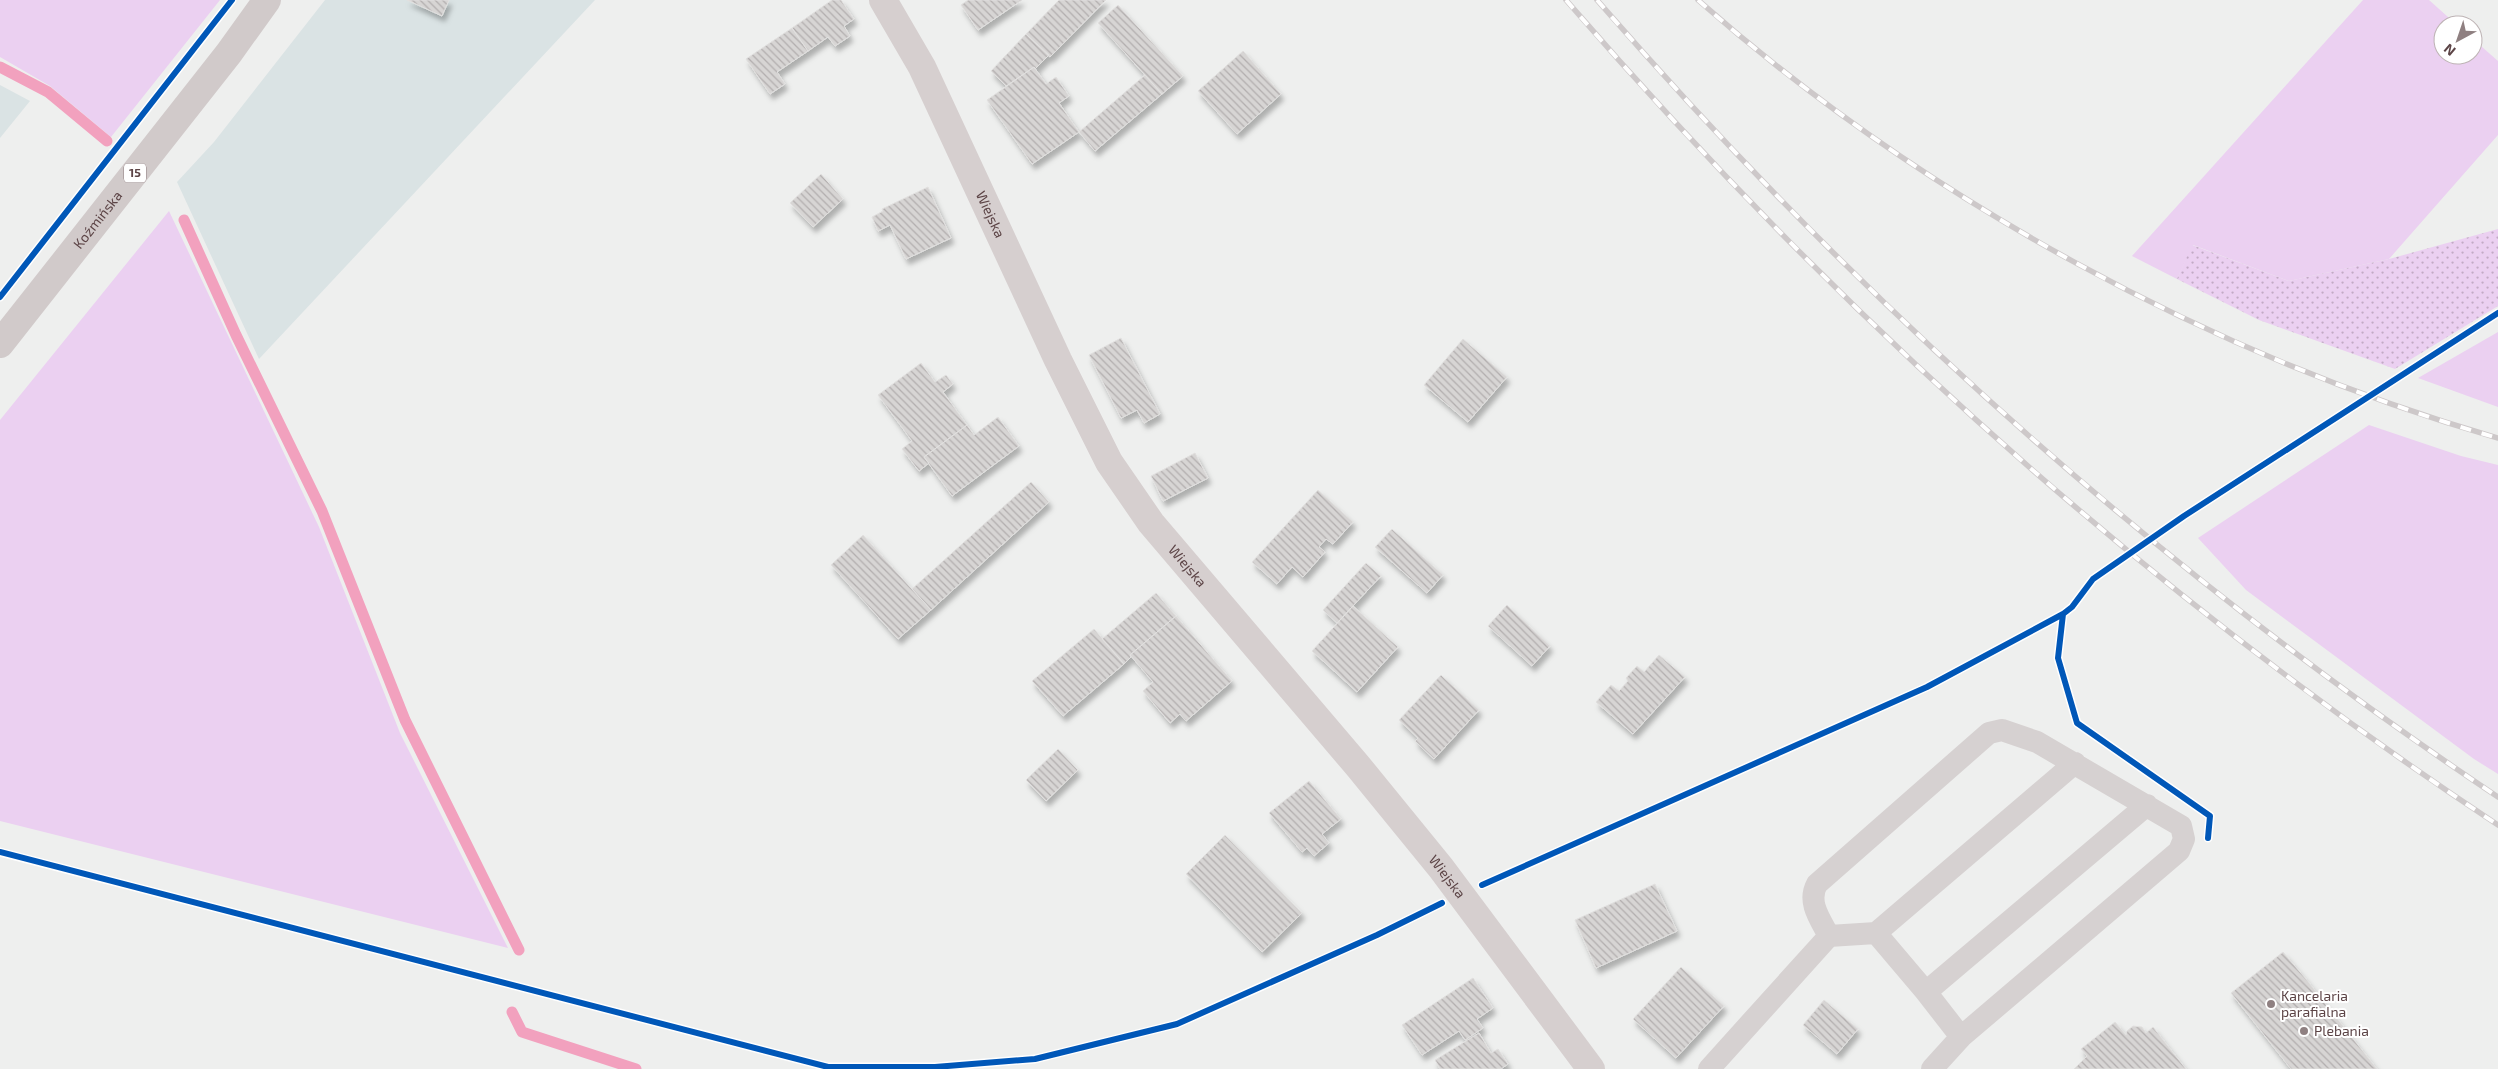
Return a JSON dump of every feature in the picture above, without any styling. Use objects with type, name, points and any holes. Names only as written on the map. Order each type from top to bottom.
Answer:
[{"type":"main road","name":"Koźmińska","points":[[0,344],[229,53],[267,0]]},
{"type":"street","name":"Wiejska","points":[[883,0],[922,67],[1058,360],[1109,462],[1151,523],[1357,765],[1441,868],[1591,1069]]},
{"type":"lane","points":[[1829,936],[1813,904],[1812,893],[1817,884],[1989,733],[2002,730],[2022,735],[2075,763],[2181,826],[2184,840],[2179,851],[1961,1037],[1932,1069]]},
{"type":"lane","points":[[1710,1069],[1829,936],[1876,933],[2075,763]]},
{"type":"lane","points":[[1926,992],[2147,805]]},
{"type":"lane","points":[[1876,933],[1961,1037]]},
{"type":"shaded area","points":[[0,0],[220,0],[111,137],[50,86],[0,57]]},
{"type":"shaded area","points":[[325,0],[595,0],[259,359],[177,182],[214,142]]},
{"type":"shaded area","points":[[2363,0],[2429,0],[2446,15],[2433,15],[2433,65],[2483,65],[2483,48],[2498,61],[2498,135],[2389,259],[2289,281],[2193,245],[2177,279],[2132,256]]},
{"type":"shaded area","points":[[0,85],[30,101],[0,138]]},
{"type":"shaded area","points":[[169,211],[319,527],[400,733],[508,948],[0,821],[0,420]]},
{"type":"shaded area","points":[[2498,229],[2498,306],[2395,369],[2259,320],[2177,279],[2192,245],[2289,281],[2389,259]]},
{"type":"shaded area","points":[[2498,332],[2498,407],[2418,378]]},
{"type":"shaded area","points":[[2369,425],[2461,456],[2498,465],[2498,774],[2474,759],[2246,590],[2198,538]]},
{"type":"building","points":[[407,0],[449,0],[442,16]]},
{"type":"building","points":[[832,0],[841,0],[854,19],[844,26],[850,36],[835,46],[828,37],[808,51],[792,28]]},
{"type":"building","points":[[968,0],[1022,0],[978,30],[961,5]]},
{"type":"building","points":[[1059,0],[1106,0],[1050,57],[1026,34]]},
{"type":"building","points":[[1118,5],[1183,76],[1162,94],[1098,23]]},
{"type":"building","points":[[792,28],[808,51],[777,72],[785,84],[770,94],[746,59]]},
{"type":"building","points":[[1026,34],[1049,55],[1035,69],[1034,67],[1006,86],[991,71]]},
{"type":"building","points":[[1243,51],[1281,94],[1237,134],[1198,91]]},
{"type":"building","points":[[1034,67],[1046,84],[1056,77],[1069,96],[1059,103],[1079,132],[1032,164],[987,100]]},
{"type":"building","points":[[1145,75],[1162,94],[1095,151],[1079,132]]},
{"type":"building","points":[[821,174],[843,199],[813,227],[790,203]]},
{"type":"building","points":[[928,187],[951,238],[906,259],[890,225],[878,231],[872,217],[883,211],[882,209]]},
{"type":"building","points":[[1121,338],[1160,414],[1144,423],[1137,410],[1121,418],[1089,355]]},
{"type":"building","points":[[1463,339],[1507,377],[1468,422],[1424,385]]},
{"type":"building","points":[[921,363],[935,382],[946,375],[953,384],[943,392],[967,425],[924,457],[929,463],[919,471],[902,449],[912,441],[878,395]]},
{"type":"building","points":[[998,417],[1019,446],[952,496],[924,457],[967,425],[974,435]]},
{"type":"building","points":[[1195,453],[1208,478],[1163,501],[1151,476]]},
{"type":"building","points":[[1031,482],[1049,502],[931,610],[912,589]]},
{"type":"building","points":[[1318,490],[1353,522],[1333,544],[1326,539],[1319,547],[1325,552],[1303,577],[1292,567],[1277,584],[1252,562]]},
{"type":"building","points":[[1392,529],[1443,575],[1427,593],[1375,547]]},
{"type":"building","points":[[863,535],[931,610],[898,639],[831,565]]},
{"type":"building","points":[[1366,563],[1381,576],[1337,623],[1323,610]]},
{"type":"building","points":[[1156,593],[1176,616],[1130,655],[1131,657],[1124,664],[1102,639]]},
{"type":"building","points":[[1507,605],[1550,646],[1532,666],[1488,626]]},
{"type":"building","points":[[1353,606],[1398,647],[1357,692],[1312,651]]},
{"type":"building","points":[[1176,616],[1232,681],[1186,721],[1180,714],[1170,723],[1143,691],[1153,682],[1130,655]]},
{"type":"building","points":[[1094,629],[1124,664],[1063,716],[1032,681]]},
{"type":"building","points":[[1659,655],[1685,677],[1633,734],[1596,702],[1611,685],[1619,691],[1628,681],[1626,678],[1637,666],[1644,672]]},
{"type":"building","points":[[1441,675],[1479,710],[1434,759],[1415,741],[1418,738],[1399,720]]},
{"type":"building","points":[[1058,749],[1078,770],[1046,801],[1026,780]]},
{"type":"building","points":[[1309,781],[1341,819],[1322,834],[1329,843],[1314,856],[1307,848],[1302,852],[1269,813]]},
{"type":"building","points":[[1225,835],[1302,913],[1262,952],[1186,874]]},
{"type":"building","points":[[1655,884],[1677,931],[1596,968],[1575,920]]},
{"type":"building","name":"Plebania","points":[[2283,952],[2377,1069],[2291,1069],[2231,993]]},
{"type":"building","points":[[1681,967],[1724,1006],[1676,1058],[1633,1019]]},
{"type":"building","points":[[1473,978],[1493,1008],[1477,1019],[1483,1028],[1465,1040],[1459,1031],[1422,1055],[1402,1025]]},
{"type":"building","points":[[1824,1000],[1858,1029],[1837,1054],[1803,1025]]},
{"type":"building","points":[[2115,1022],[2126,1035],[2127,1031],[2133,1026],[2142,1027],[2146,1033],[2153,1027],[2186,1069],[2074,1069],[2087,1056],[2081,1049]]},
{"type":"building","points":[[1479,1033],[1491,1053],[1498,1049],[1508,1064],[1501,1069],[1440,1069],[1435,1060]]},
{"type":"waterway","points":[[0,67],[48,92],[107,141]]},
{"type":"waterway","points":[[184,220],[236,335],[322,511],[405,720],[519,950]]},
{"type":"waterway","points":[[512,1012],[522,1032],[636,1069]]},
{"type":"railway","points":[[1566,0],[1670,117],[1778,230],[1889,339],[2004,444],[2122,546],[2244,643],[2369,736],[2498,825]]},
{"type":"railway","points":[[1597,0],[1698,112],[1802,221],[1910,327],[2021,428],[2135,527],[2253,621],[2374,711],[2498,797]]},
{"type":"railway","points":[[1698,0],[1785,72],[1877,140],[1974,204],[2074,262],[2178,315],[2284,363],[2391,404],[2498,438]]},
{"type":"cycle path","points":[[0,297],[232,0]]},
{"type":"cycle path","points":[[2208,838],[2210,816],[2077,723],[2058,658],[2063,614],[2072,607],[2093,579],[2184,516],[2498,313]]},
{"type":"cycle path","points":[[1482,885],[1927,687],[2063,614]]},
{"type":"cycle path","points":[[0,852],[828,1067],[935,1067],[1035,1059],[1177,1024],[1377,935],[1442,903]]},
{"type":"place","name":"Kancelaria parafialna","points":[[2271,1004]]},
{"type":"place","name":"Plebania","points":[[2304,1031]]}]
